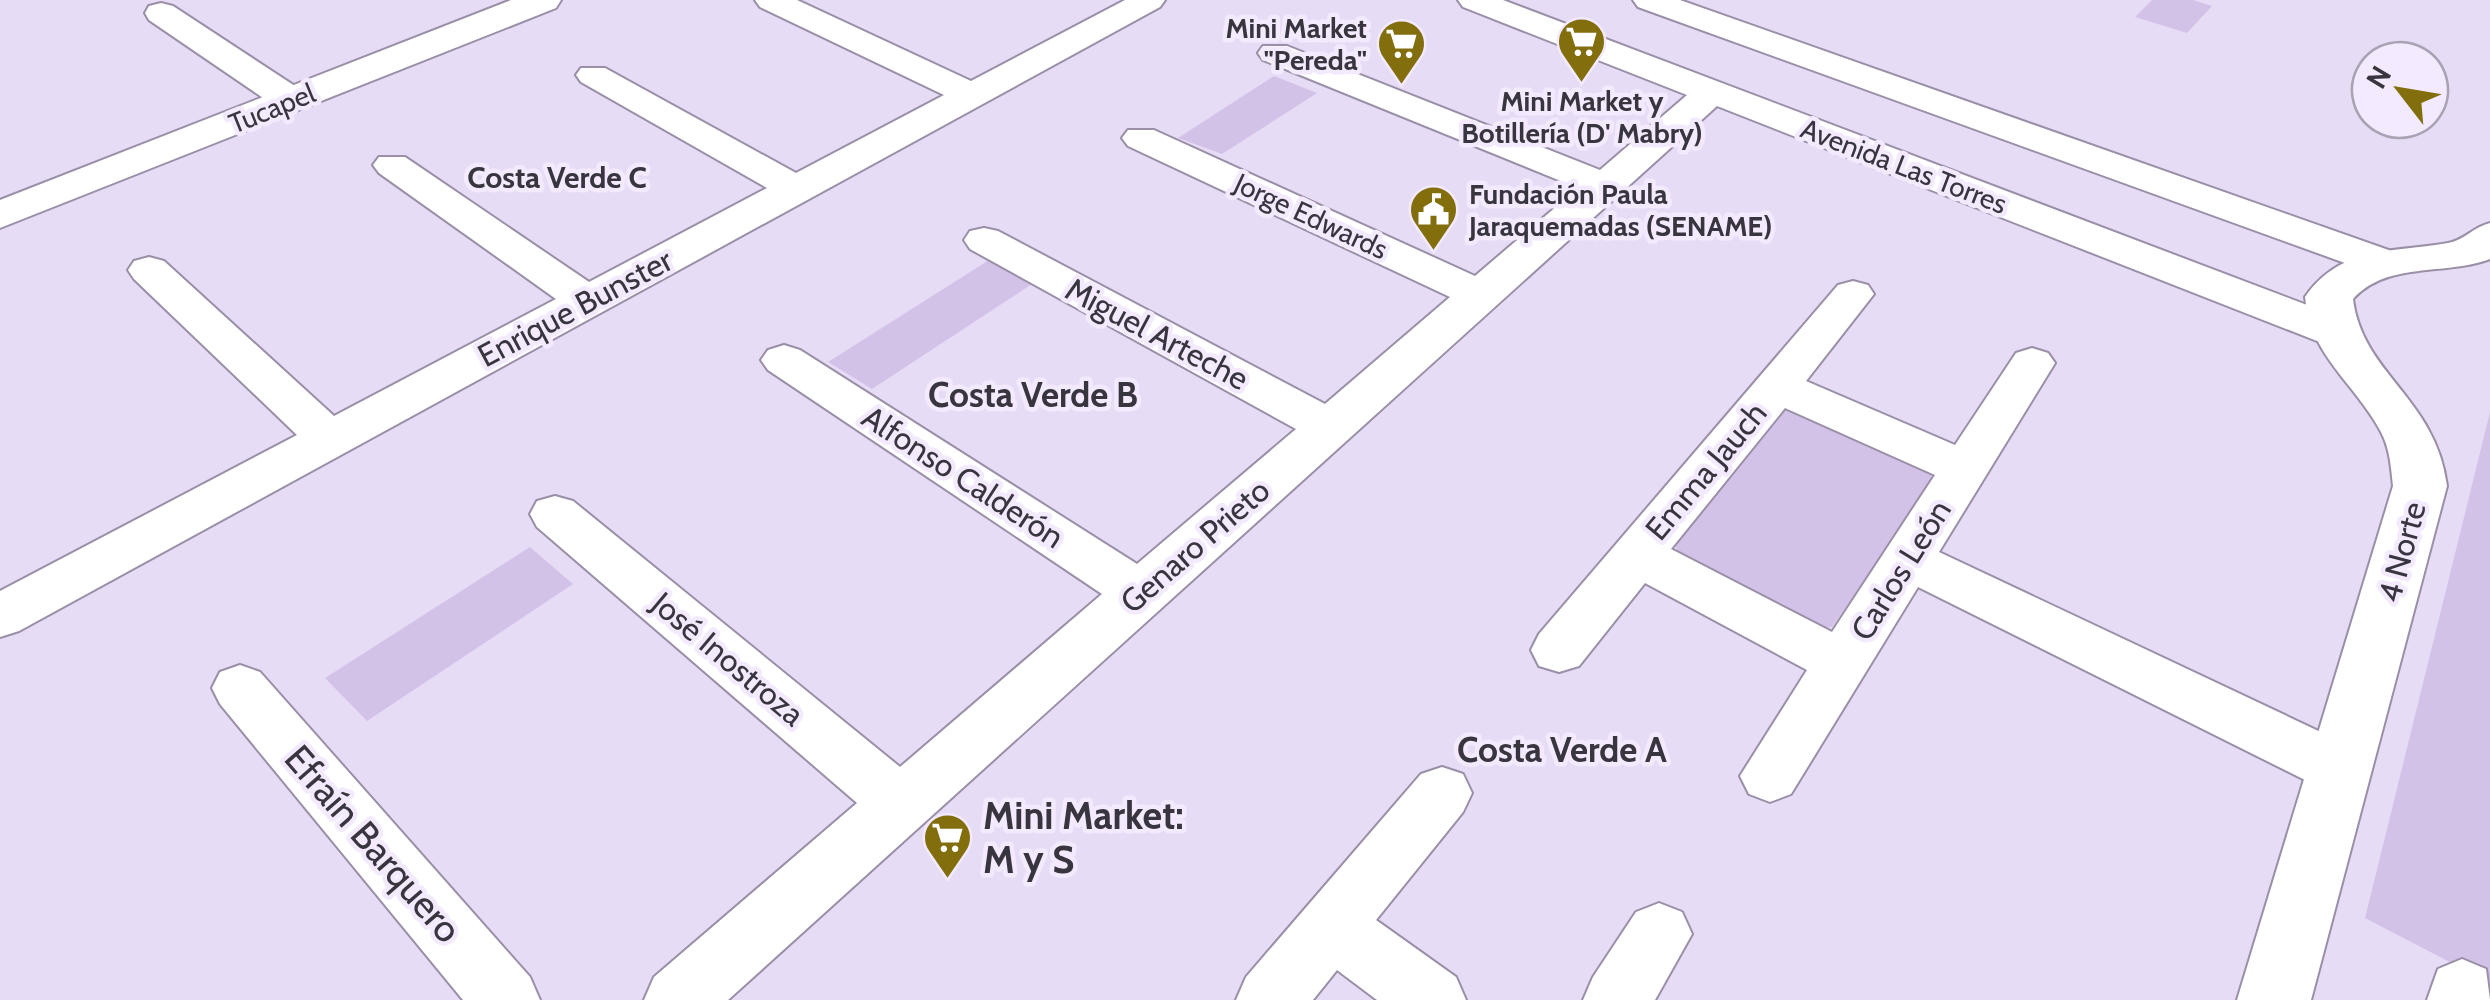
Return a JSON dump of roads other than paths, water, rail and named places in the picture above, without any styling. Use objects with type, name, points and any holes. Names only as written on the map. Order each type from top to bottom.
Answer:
[{"type":"street","points":[[770,0],[972,95]]},
{"type":"street","points":[[1077,0],[1134,8]]},
{"type":"street","name":"Avenida Las Torres","points":[[1474,0],[2333,331]]},
{"type":"street","points":[[1649,0],[2382,262]]},
{"type":"street","name":"Tucapel","points":[[5,206],[291,100],[523,3]]},
{"type":"street","name":"Enrique Bunster","points":[[2,611],[1134,8]]},
{"type":"street","points":[[161,13],[291,100]]},
{"type":"street","points":[[1275,52],[1606,186]]},
{"type":"street","points":[[593,75],[797,189]]},
{"type":"street","name":"Genaro Prieto","points":[[678,1000],[1712,92]]},
{"type":"street","name":"Jorge Edwards","points":[[1141,138],[1481,295]]},
{"type":"street","points":[[392,165],[588,301]]},
{"type":"street","name":"Miguel Arteche","points":[[984,240],[1330,427]]},
{"type":"street","points":[[2333,331],[2329,297],[2336,288],[2382,262],[2483,251]]},
{"type":"street","points":[[149,270],[330,439]]},
{"type":"street","name":"Emma Jauch","points":[[1559,650],[1853,294]]},
{"type":"street","name":"4 Norte","points":[[2274,1000],[2420,486],[2409,434],[2333,331]]},
{"type":"street","name":"Alfonso Calderón","points":[[784,360],[1141,594]]},
{"type":"street","name":"Carlos León","points":[[1770,776],[2032,363]]},
{"type":"street","points":[[1776,386],[1966,469]]},
{"type":"street","name":"José Inostroza","points":[[555,514],[901,804]]},
{"type":"street","points":[[1637,554],[1842,663]]},
{"type":"street","points":[[1907,560],[2340,770]]},
{"type":"street","name":"Efraín Barquero","points":[[240,688],[506,1000]]},
{"type":"street","points":[[1270,1000],[1442,793]]},
{"type":"street","points":[[1331,926],[1432,1000]]},
{"type":"street","points":[[1618,1000],[1660,934]]},
{"type":"place","name":"Mini Market y Botillería (D' Mabry)","points":[[1582,84]]},
{"type":"place","name":"Mini Market \"Pereda\"","points":[[1402,86]]},
{"type":"place","name":"Fundación Paula Jaraquemadas (SENAME)","points":[[1434,252]]},
{"type":"place","name":"Mini Market: M y S","points":[[948,880]]},
{"type":"district","name":"Costa Verde C","points":[[557,178]]},
{"type":"district","name":"Costa Verde B","points":[[1033,395]]},
{"type":"district","name":"Costa Verde A","points":[[1562,750]]}]
